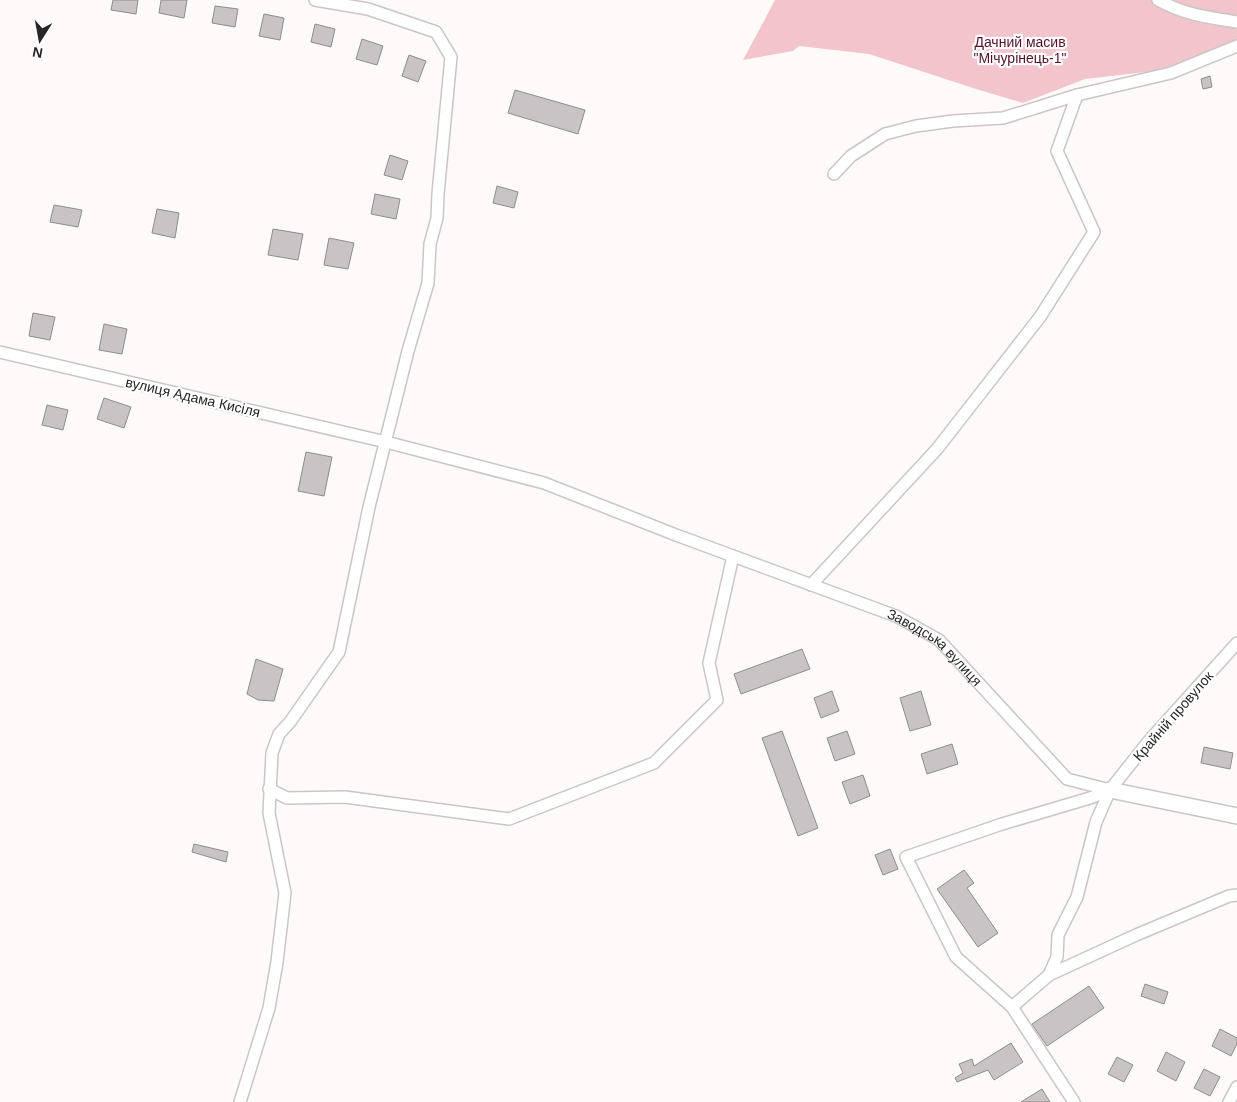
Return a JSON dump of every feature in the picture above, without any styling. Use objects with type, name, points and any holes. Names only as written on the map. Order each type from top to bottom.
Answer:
[{"type":"street","points":[[240,1102],[268,1008],[277,962],[285,892],[269,813],[272,753],[279,734],[290,722],[339,652],[369,507],[408,351],[428,283],[430,244],[437,218],[452,57],[436,32],[368,9],[316,0]]},
{"type":"street","points":[[1158,0],[1173,8],[1197,16],[1237,22]]},
{"type":"street","points":[[834,174],[851,156],[885,134],[916,126],[1003,118],[1077,95],[1171,73],[1237,46]]},
{"type":"street","points":[[811,584],[937,449],[1040,317],[1094,232],[1057,152],[1077,95]]},
{"type":"street","name":"вулиця Адама Кисіля","points":[[0,352],[386,442],[544,483],[729,554]]},
{"type":"street","points":[[269,789],[287,798],[345,797],[509,819],[654,763],[717,700],[709,663],[729,554]]},
{"type":"street","name":"Заводська вулиця","points":[[729,554],[896,616],[938,640],[1067,779],[1110,790],[1237,816]]},
{"type":"street","name":"Крайній провулок","points":[[1049,975],[1057,958],[1058,934],[1077,897],[1096,822],[1110,790],[1148,742],[1237,643]]},
{"type":"street","points":[[1074,1102],[1012,1007],[956,957],[906,857],[1110,790]]},
{"type":"street","points":[[1012,1007],[1049,975],[1136,935],[1229,896],[1237,895]]},
{"type":"street","points":[[1229,1102],[1237,1087]]},
{"type":"green space","name":"Дачний масив \"Мічурінець-1\"","points":[[775,0],[1237,0],[1237,40],[1218,49],[1156,71],[1085,79],[1023,103],[869,54],[799,46],[793,51],[743,60]]},
{"type":"building","points":[[113,0],[138,0],[136,14],[111,10]]},
{"type":"building","points":[[161,0],[187,0],[184,18],[159,13]]},
{"type":"building","points":[[215,6],[238,9],[235,27],[212,23]]},
{"type":"building","points":[[264,14],[284,18],[280,40],[259,36]]},
{"type":"building","points":[[315,24],[335,29],[331,47],[311,42]]},
{"type":"building","points":[[362,39],[383,46],[377,65],[356,59]]},
{"type":"building","points":[[409,55],[426,61],[418,82],[402,76]]},
{"type":"building","points":[[1210,76],[1212,87],[1203,89],[1201,79]]},
{"type":"building","points":[[515,90],[585,110],[578,134],[508,113]]},
{"type":"building","points":[[390,155],[408,161],[402,180],[384,175]]},
{"type":"building","points":[[497,186],[518,192],[514,208],[493,203]]},
{"type":"building","points":[[375,194],[400,199],[396,219],[371,214]]},
{"type":"building","points":[[54,205],[82,210],[78,227],[50,222]]},
{"type":"building","points":[[157,209],[179,213],[175,238],[152,233]]},
{"type":"building","points":[[273,229],[303,234],[298,260],[268,255]]},
{"type":"building","points":[[329,238],[354,243],[348,269],[324,265]]},
{"type":"building","points":[[33,313],[55,317],[50,340],[29,336]]},
{"type":"building","points":[[104,324],[127,329],[122,354],[99,350]]},
{"type":"building","points":[[104,398],[131,407],[124,428],[97,419]]},
{"type":"building","points":[[47,405],[68,410],[63,430],[42,425]]},
{"type":"building","points":[[306,452],[332,457],[324,496],[298,491]]},
{"type":"building","points":[[802,649],[810,669],[741,694],[734,674]]},
{"type":"building","points":[[256,659],[283,669],[274,701],[258,700],[247,694]]},
{"type":"building","points":[[832,691],[839,711],[821,718],[814,698]]},
{"type":"building","points":[[921,691],[931,725],[910,731],[900,698]]},
{"type":"building","points":[[782,731],[818,828],[798,836],[762,738]]},
{"type":"building","points":[[847,731],[855,754],[835,761],[827,738]]},
{"type":"building","points":[[952,744],[958,764],[927,774],[921,754]]},
{"type":"building","points":[[1204,747],[1233,753],[1230,769],[1201,763]]},
{"type":"building","points":[[863,775],[870,796],[850,804],[842,782]]},
{"type":"building","points":[[194,844],[228,852],[226,862],[192,852]]},
{"type":"building","points":[[890,849],[898,869],[883,875],[875,855]]},
{"type":"building","points":[[964,870],[974,883],[967,888],[998,933],[978,947],[937,889]]},
{"type":"building","points":[[1145,984],[1168,992],[1164,1004],[1141,996]]},
{"type":"building","points":[[1089,986],[1104,1008],[1047,1046],[1032,1024]]},
{"type":"building","points":[[1220,1029],[1237,1038],[1237,1044],[1231,1056],[1212,1046]]},
{"type":"building","points":[[1011,1043],[1023,1062],[994,1080],[988,1070],[957,1082],[955,1078],[963,1073],[959,1064],[972,1059],[974,1066]]},
{"type":"building","points":[[1166,1052],[1185,1062],[1176,1081],[1157,1071]]},
{"type":"building","points":[[1117,1057],[1133,1065],[1124,1082],[1108,1074]]},
{"type":"building","points":[[1204,1069],[1220,1077],[1210,1096],[1194,1088]]},
{"type":"building","points":[[1042,1089],[1050,1102],[1021,1102]]}]
